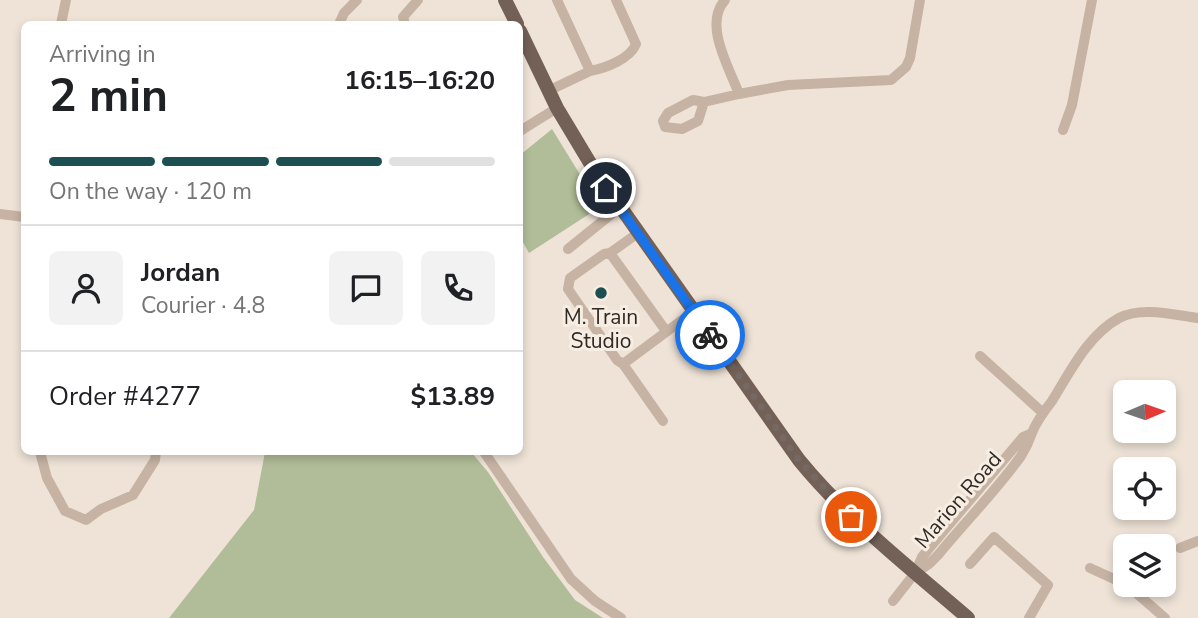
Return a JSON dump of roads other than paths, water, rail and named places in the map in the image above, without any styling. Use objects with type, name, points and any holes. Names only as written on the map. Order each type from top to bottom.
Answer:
[{"type":"main road","points":[[505,0],[516,21]]},
{"type":"main road","points":[[523,37],[557,108],[584,154],[693,312],[811,475],[865,530],[968,618]]},
{"type":"street","points":[[62,21],[66,0]]},
{"type":"street","points":[[340,21],[344,13],[357,0]]},
{"type":"street","points":[[404,21],[418,0]]},
{"type":"street","points":[[557,0],[590,71]]},
{"type":"street","points":[[548,90],[600,69],[632,52],[636,44],[616,0]]},
{"type":"street","points":[[725,0],[716,14],[715,27],[739,94]]},
{"type":"street","points":[[704,102],[788,86],[891,80],[906,67],[910,58],[920,0]]},
{"type":"street","points":[[1063,130],[1072,105],[1092,0]]},
{"type":"street","points":[[523,129],[557,108]]},
{"type":"street","points":[[568,249],[620,207]]},
{"type":"street","points":[[0,214],[21,214]]},
{"type":"street","points":[[638,233],[570,278],[568,289],[663,421]]},
{"type":"street","points":[[610,253],[666,331]]},
{"type":"street","points":[[623,364],[693,312]]},
{"type":"street","name":"Marion Road","points":[[893,601],[915,573],[922,557],[1023,437],[1032,433],[1085,349],[1103,330],[1119,317],[1151,312],[1198,318]]},
{"type":"street","points":[[980,356],[1044,413]]},
{"type":"street","points":[[41,455],[47,478],[65,511],[86,520],[101,509],[133,495],[156,455]]},
{"type":"street","points":[[486,455],[570,579],[595,601],[621,618]]},
{"type":"street","points":[[970,564],[994,537],[1048,585],[1029,618]]},
{"type":"street","points":[[1180,548],[1198,541]]},
{"type":"street","points":[[1090,568],[1113,578]]},
{"type":"street","points":[[1141,597],[1166,618]]},
{"type":"place","name":"M. Train Studio","points":[[601,293]]}]
